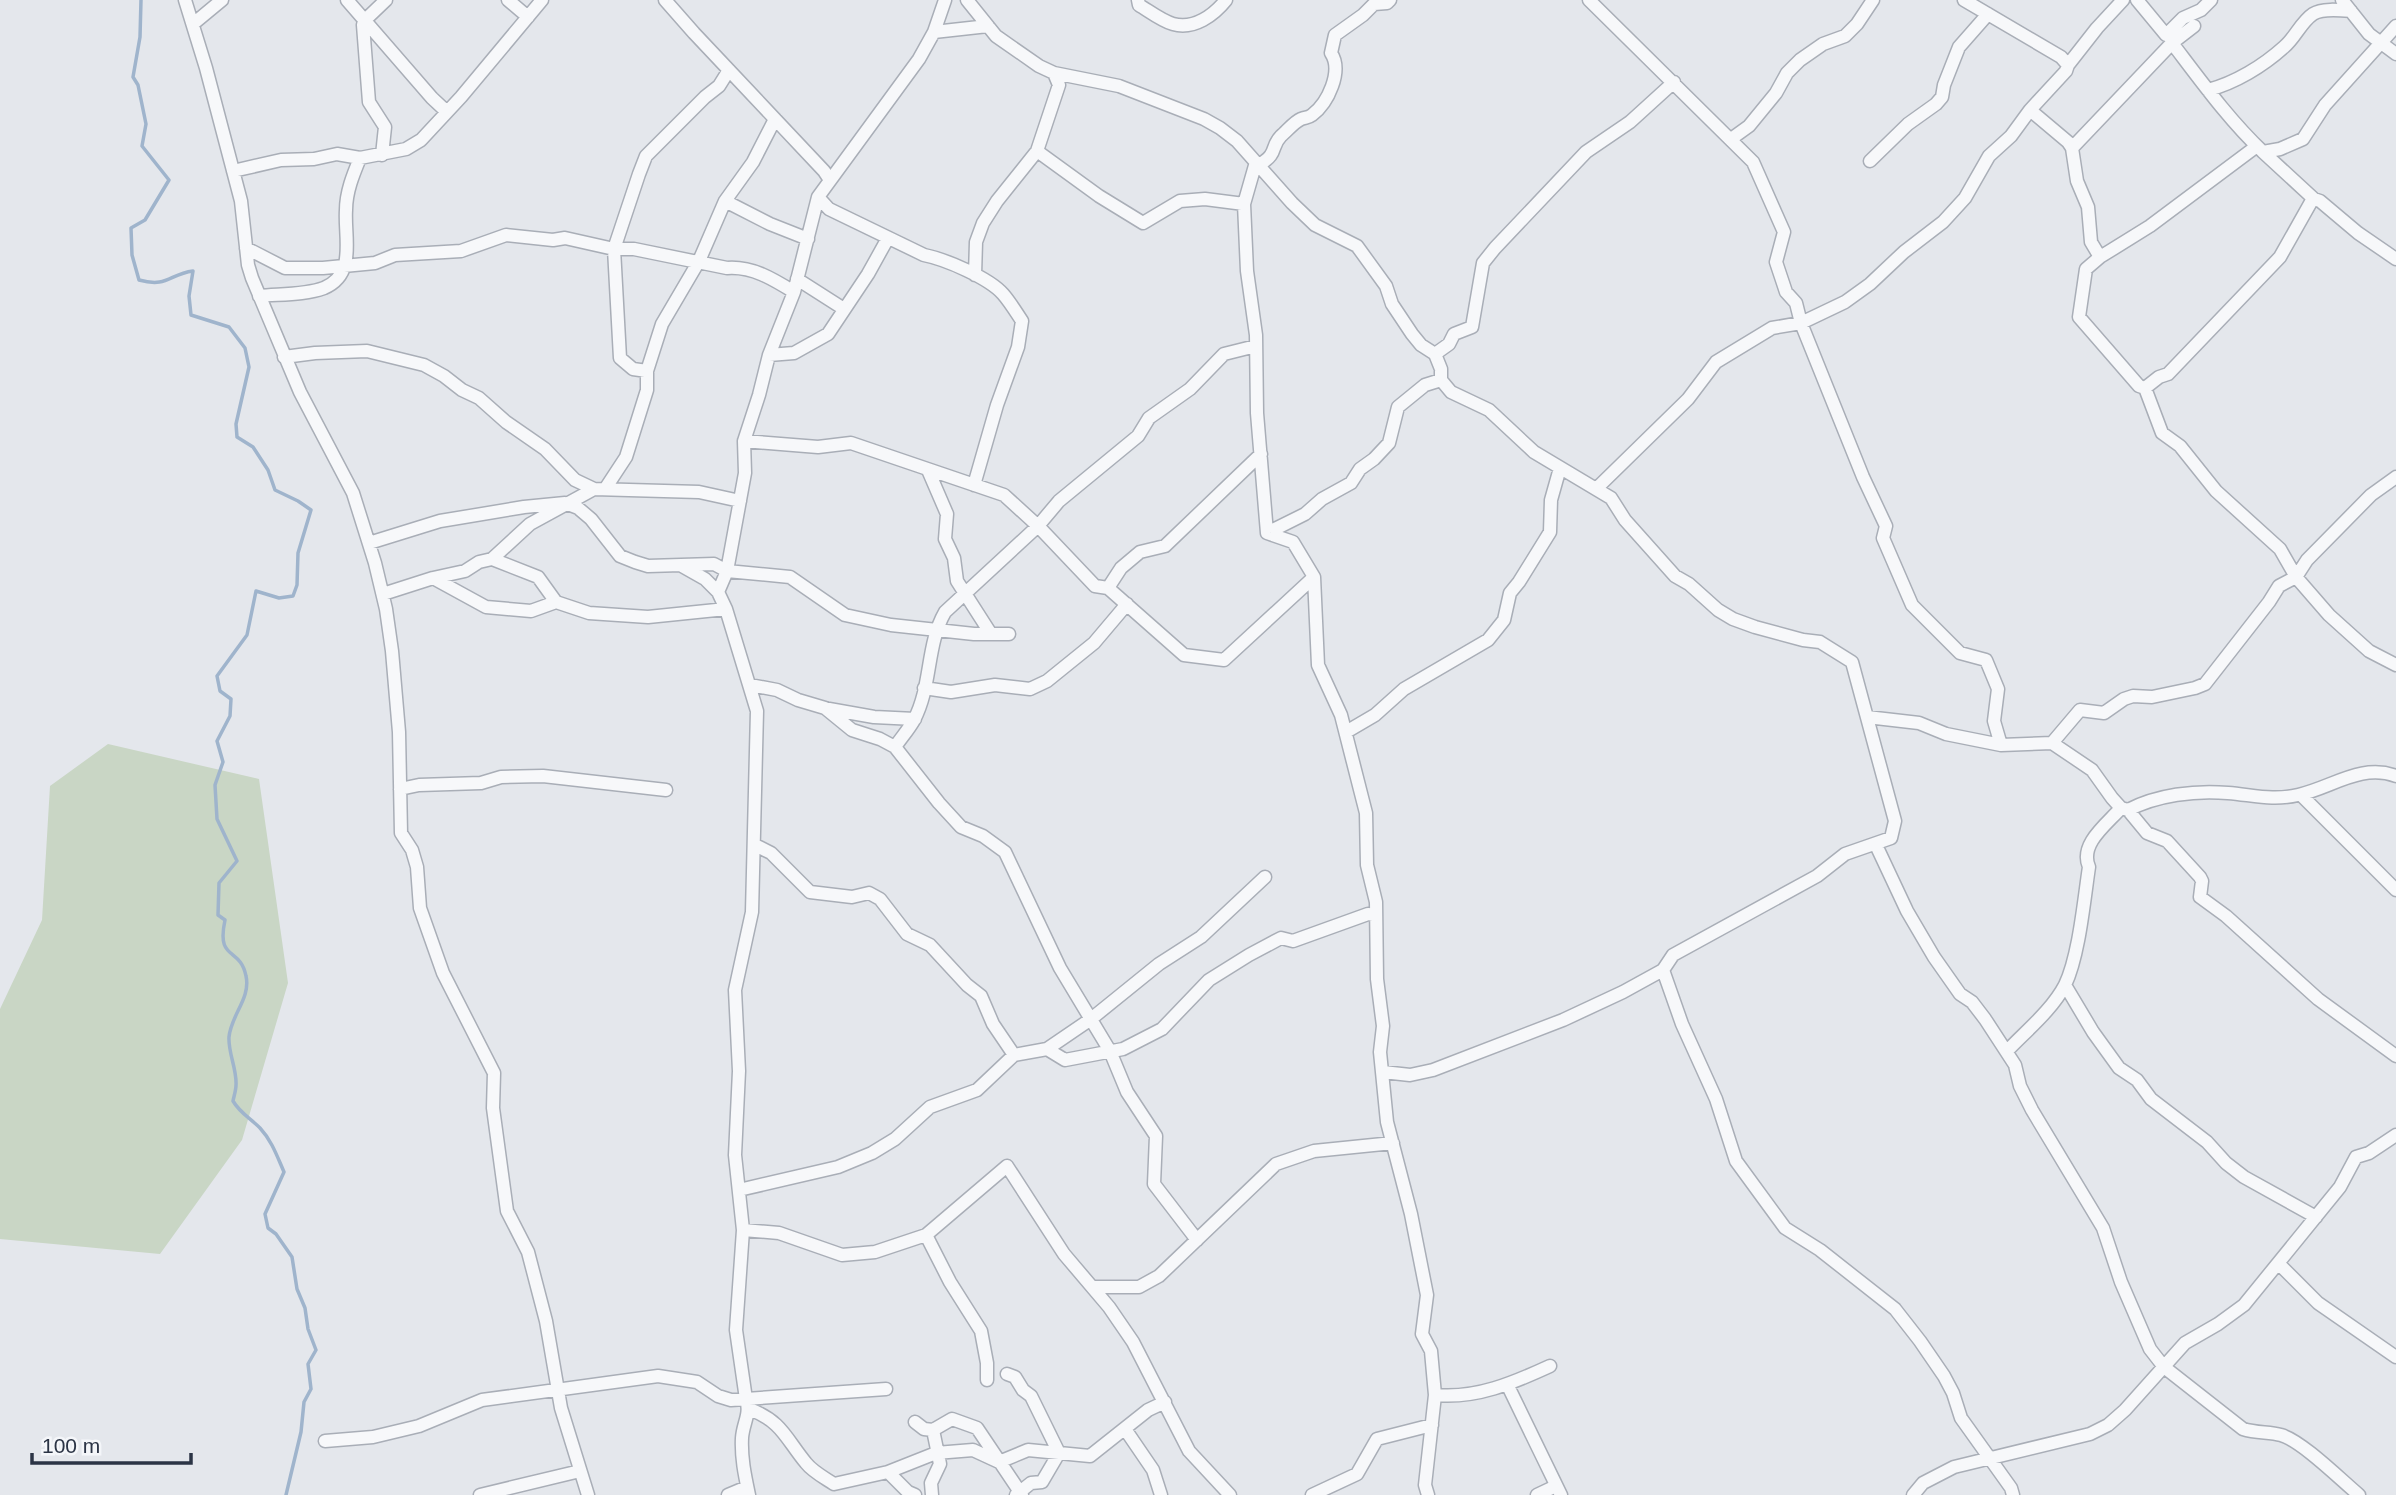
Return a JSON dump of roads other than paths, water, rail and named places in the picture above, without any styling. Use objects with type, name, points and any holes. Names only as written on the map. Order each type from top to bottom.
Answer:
[{"type":"street","points":[[185,0],[243,212],[248,265],[284,358],[353,493],[383,594],[392,651],[397,711],[401,833],[412,850],[417,867],[420,908],[443,973],[494,1073],[493,1108],[507,1212],[528,1252],[546,1321],[561,1408],[588,1495]]},
{"type":"street","points":[[193,24],[222,0]]},
{"type":"street","points":[[347,0],[447,112]]},
{"type":"street","points":[[364,20],[386,0]]},
{"type":"street","points":[[508,0],[528,16]]},
{"type":"street","points":[[233,171],[281,160],[314,159],[337,154],[360,158],[406,149],[421,140],[447,112],[542,0]]},
{"type":"street","points":[[666,0],[830,180]]},
{"type":"street","points":[[718,592],[727,571],[745,473],[744,440],[769,355],[795,285],[818,197],[919,59],[934,32],[945,0]]},
{"type":"street","points":[[967,0],[996,36],[1038,66],[1054,74],[1119,86],[1205,120],[1237,141],[1315,225],[1357,246],[1386,286],[1392,304],[1412,334],[1421,345],[1435,354],[1441,369],[1441,380],[1451,392],[1489,410],[1534,452],[1611,498],[1625,520],[1675,576],[1689,584],[1718,610],[1755,627],[1820,642],[1853,662],[1895,821],[1891,838],[1845,854],[1817,876],[1673,955],[1663,970],[1563,1020],[1433,1070],[1410,1075],[1383,1072]]},
{"type":"street","points":[[1138,0],[1139,5],[1174,24],[1195,24],[1217,10],[1226,0]]},
{"type":"street","points":[[1257,163],[1269,160],[1278,139],[1300,119],[1311,116],[1324,100],[1336,76],[1335,60],[1331,53],[1335,35],[1374,4],[1387,3],[1390,0]]},
{"type":"street","points":[[1589,0],[1754,162],[1784,232],[1776,262],[1786,292],[1796,303],[1801,323],[1863,477],[1886,526],[1883,538],[1912,604],[1960,653],[1986,660],[1998,689],[1994,721],[2001,745]]},
{"type":"street","points":[[1731,139],[1749,126],[1776,93],[1787,73],[1800,60],[1823,44],[1845,36],[1873,0]]},
{"type":"street","points":[[1964,0],[2061,57],[2068,65]]},
{"type":"street","points":[[1597,488],[1688,399],[1716,362],[1772,328],[1801,323],[1845,302],[1870,284],[1904,251],[1943,222],[1965,198],[1989,156],[2011,136],[2123,0]]},
{"type":"street","points":[[2137,0],[2166,35],[2183,19],[2201,10],[2211,0]]},
{"type":"street","points":[[2342,0],[2369,34],[2396,54]]},
{"type":"street","points":[[2208,90],[2233,82],[2273,56],[2286,46],[2312,14],[2320,11],[2351,10]]},
{"type":"street","points":[[1870,162],[1908,124],[1942,97],[1959,47],[1988,14]]},
{"type":"street","points":[[364,20],[369,102],[385,127],[382,155]]},
{"type":"street","points":[[934,32],[988,26]]},
{"type":"street","points":[[2072,148],[2172,43],[2194,26]]},
{"type":"street","points":[[2396,26],[2325,105],[2303,139],[2280,149],[2260,149],[2086,269],[2079,317],[2140,386],[2145,388],[2162,433],[2180,446],[2216,491],[2280,549],[2296,577],[2329,615],[2369,651],[2396,665]]},
{"type":"street","points":[[2172,43],[2208,90],[2260,149],[2314,199],[2396,259]]},
{"type":"street","points":[[647,371],[633,369],[620,358],[614,250],[646,156],[719,86],[729,70]]},
{"type":"street","points":[[975,275],[976,242],[983,223],[1037,151],[1059,85],[1054,74]]},
{"type":"street","points":[[1435,354],[1449,344],[1454,334],[1472,327],[1483,263],[1495,248],[1586,152],[1630,122],[1674,82]]},
{"type":"street","points":[[2030,110],[2072,148],[2077,181],[2088,207],[2091,242],[2100,257]]},
{"type":"street","points":[[383,594],[465,571],[479,562],[492,559],[530,524],[565,503],[600,489],[626,457],[647,390],[647,371],[662,324],[699,261],[725,201],[753,162],[775,119]]},
{"type":"street","points":[[1037,151],[1098,196],[1143,223],[1180,201],[1205,199],[1244,204]]},
{"type":"street","points":[[259,296],[321,289],[330,285],[344,266],[349,257],[345,211],[360,158]]},
{"type":"street","points":[[1257,163],[1244,204],[1267,533]]},
{"type":"street","points":[[818,197],[829,209],[975,275],[1002,292],[1022,321],[1018,346],[997,405],[974,485]]},
{"type":"street","points":[[2145,388],[2159,377],[2168,374],[2280,257],[2314,199]]},
{"type":"street","points":[[725,201],[770,224],[808,239]]},
{"type":"street","points":[[246,248],[285,268],[344,266],[375,263],[395,255],[461,251],[506,235],[554,240],[565,238],[614,250],[634,249],[727,268],[738,267],[795,285],[844,309]]},
{"type":"street","points":[[769,355],[794,353],[828,334],[869,274],[888,237]]},
{"type":"street","points":[[895,747],[915,719],[935,629],[945,612],[1038,526],[1059,500],[1138,436],[1149,418],[1190,389],[1224,354],[1256,346]]},
{"type":"street","points":[[284,358],[314,353],[367,351],[424,365],[461,390],[479,398],[506,422],[545,449],[575,480],[600,489],[699,492],[740,501]]},
{"type":"street","points":[[1267,533],[1305,514],[1322,499],[1351,483],[1360,469],[1389,443],[1398,407],[1425,385],[1441,380]]},
{"type":"street","points":[[744,440],[818,447],[851,443],[1004,495],[1038,526],[1095,586],[1108,588],[1184,655],[1224,660],[1314,577]]},
{"type":"street","points":[[1108,588],[1121,568],[1140,552],[1165,546],[1261,454]]},
{"type":"street","points":[[1346,732],[1375,715],[1405,689],[1489,640],[1504,620],[1510,593],[1520,582],[1550,532],[1551,500],[1560,468]]},
{"type":"street","points":[[928,470],[947,514],[945,539],[954,558],[957,581],[991,634]]},
{"type":"street","points":[[2052,743],[2080,710],[2104,713],[2133,696],[2152,697],[2205,684],[2279,586],[2296,577],[2312,554],[2371,495],[2396,477]]},
{"type":"street","points":[[369,543],[440,521],[565,503],[578,508],[591,519],[620,556],[648,566],[714,564],[727,571],[790,577],[845,615],[891,625],[1009,634]]},
{"type":"street","points":[[1267,533],[1293,542],[1314,577],[1318,665],[1341,715],[1366,813],[1367,865],[1376,902],[1377,979],[1382,1026],[1380,1052],[1387,1122],[1411,1214],[1427,1295],[1422,1334],[1431,1351],[1435,1395],[1425,1485],[1428,1495]]},
{"type":"street","points":[[492,559],[538,577],[556,602],[589,613],[648,617],[726,609]]},
{"type":"street","points":[[681,565],[705,579],[718,592],[726,609],[757,711],[752,912],[736,990],[739,1071],[735,1155],[743,1230],[736,1330],[748,1404],[742,1435],[742,1464],[748,1491],[728,1495]]},
{"type":"street","points":[[433,578],[486,607],[531,611],[556,602]]},
{"type":"street","points":[[924,688],[951,692],[995,685],[1030,689],[1048,681],[1094,643],[1127,604]]},
{"type":"street","points":[[750,685],[777,690],[825,709],[874,717],[915,719]]},
{"type":"street","points":[[825,709],[852,730],[895,747],[961,827],[983,836],[1005,852],[1045,940],[1110,1051],[1127,1092],[1156,1136],[1154,1184],[1197,1240]]},
{"type":"street","points":[[1867,717],[1919,723],[1946,734],[2001,745],[2052,743],[2092,770],[2147,833],[2166,841],[2200,877],[2200,897],[2226,916],[2318,999],[2396,1056]]},
{"type":"street","points":[[2007,1051],[2065,985],[2075,953],[2089,867],[2085,859],[2087,852],[2090,844],[2125,809],[2145,801],[2196,794],[2227,793],[2275,800],[2301,795],[2321,786],[2367,773],[2384,772],[2396,776]]},
{"type":"street","points":[[400,789],[419,785],[481,783],[501,777],[543,776],[666,790]]},
{"type":"street","points":[[2301,795],[2396,890]]},
{"type":"street","points":[[755,845],[771,853],[810,892],[852,897],[869,893],[880,899],[907,934],[930,945],[967,985],[981,996],[993,1024],[1014,1055]]},
{"type":"street","points":[[1876,845],[1907,911],[1934,957],[1959,994],[1979,1010],[2015,1065],[2020,1086],[2032,1111],[2103,1228],[2121,1282],[2150,1349],[2164,1367],[2244,1429],[2257,1434],[2282,1435],[2299,1445],[2359,1495]]},
{"type":"street","points":[[739,1189],[838,1167],[872,1153],[895,1139],[930,1107],[977,1090],[1014,1055],[1047,1049],[1091,1019],[1159,964],[1201,937],[1265,877]]},
{"type":"street","points":[[1047,1049],[1065,1060],[1124,1049],[1162,1030],[1209,980],[1249,955],[1281,938],[1293,941],[1368,914],[1375,915]]},
{"type":"street","points":[[1663,970],[1682,1024],[1716,1099],[1736,1161],[1785,1228],[1820,1250],[1895,1309],[1944,1376],[1961,1418],[2013,1495]]},
{"type":"street","points":[[2065,985],[2119,1068],[2137,1080],[2151,1099],[2207,1142],[2235,1170],[2316,1217]]},
{"type":"street","points":[[1913,1495],[1923,1483],[1954,1467],[2090,1434],[2108,1425],[2125,1410],[2185,1343],[2244,1305],[2340,1187],[2356,1157],[2369,1153],[2396,1135]]},
{"type":"street","points":[[1092,1287],[1139,1287],[1158,1276],[1276,1164],[1314,1151],[1393,1143]]},
{"type":"street","points":[[743,1230],[779,1233],[842,1255],[875,1252],[926,1235],[1007,1166],[1064,1254],[1109,1307],[1133,1342],[1189,1451],[1230,1495]]},
{"type":"street","points":[[926,1235],[950,1282],[981,1331],[987,1380]]},
{"type":"street","points":[[2279,1264],[2318,1303],[2396,1357]]},
{"type":"street","points":[[1435,1395],[1454,1397],[1508,1386],[1550,1366]]},
{"type":"street","points":[[1007,1374],[1015,1377],[1023,1390],[1031,1396],[1059,1453]]},
{"type":"street","points":[[325,1441],[373,1437],[419,1426],[482,1400],[658,1376],[697,1382],[718,1396],[748,1404],[886,1389]]},
{"type":"street","points":[[1508,1386],[1559,1491],[1537,1495]]},
{"type":"street","points":[[748,1404],[782,1429],[808,1465],[835,1490],[936,1453],[973,1450],[999,1462],[1028,1450],[1090,1456],[1148,1410],[1165,1402]]},
{"type":"street","points":[[915,1422],[924,1429],[933,1430],[952,1419],[977,1428],[1019,1494],[1031,1483],[1042,1482],[1059,1453]]},
{"type":"street","points":[[1312,1495],[1357,1474],[1377,1439],[1432,1425]]},
{"type":"street","points":[[1125,1429],[1153,1470],[1161,1495]]},
{"type":"street","points":[[932,1495],[930,1483],[940,1464],[933,1430]]},
{"type":"street","points":[[480,1495],[580,1471]]},
{"type":"street","points":[[888,1472],[908,1492],[915,1495]]},
{"type":"waterway","points":[[141,0],[140,37],[133,77],[138,85],[146,124],[142,146],[169,180],[145,220],[131,228],[132,255],[139,280],[163,281],[193,271],[189,296],[191,315],[229,327],[245,348],[249,367],[236,424],[237,437],[253,447],[268,470],[275,490],[311,510],[298,553],[297,585],[293,596],[279,598],[256,591],[247,635],[217,676],[220,691],[231,699],[230,716],[217,741],[223,762],[215,785],[217,819],[237,861],[219,883],[218,915],[225,920],[223,933],[226,948],[239,960],[247,984],[229,1037],[236,1079],[233,1101],[264,1133],[284,1172],[265,1214],[268,1228],[276,1234],[292,1257],[297,1289],[316,1350],[308,1364],[311,1389],[304,1402],[301,1432],[286,1495]]}]
